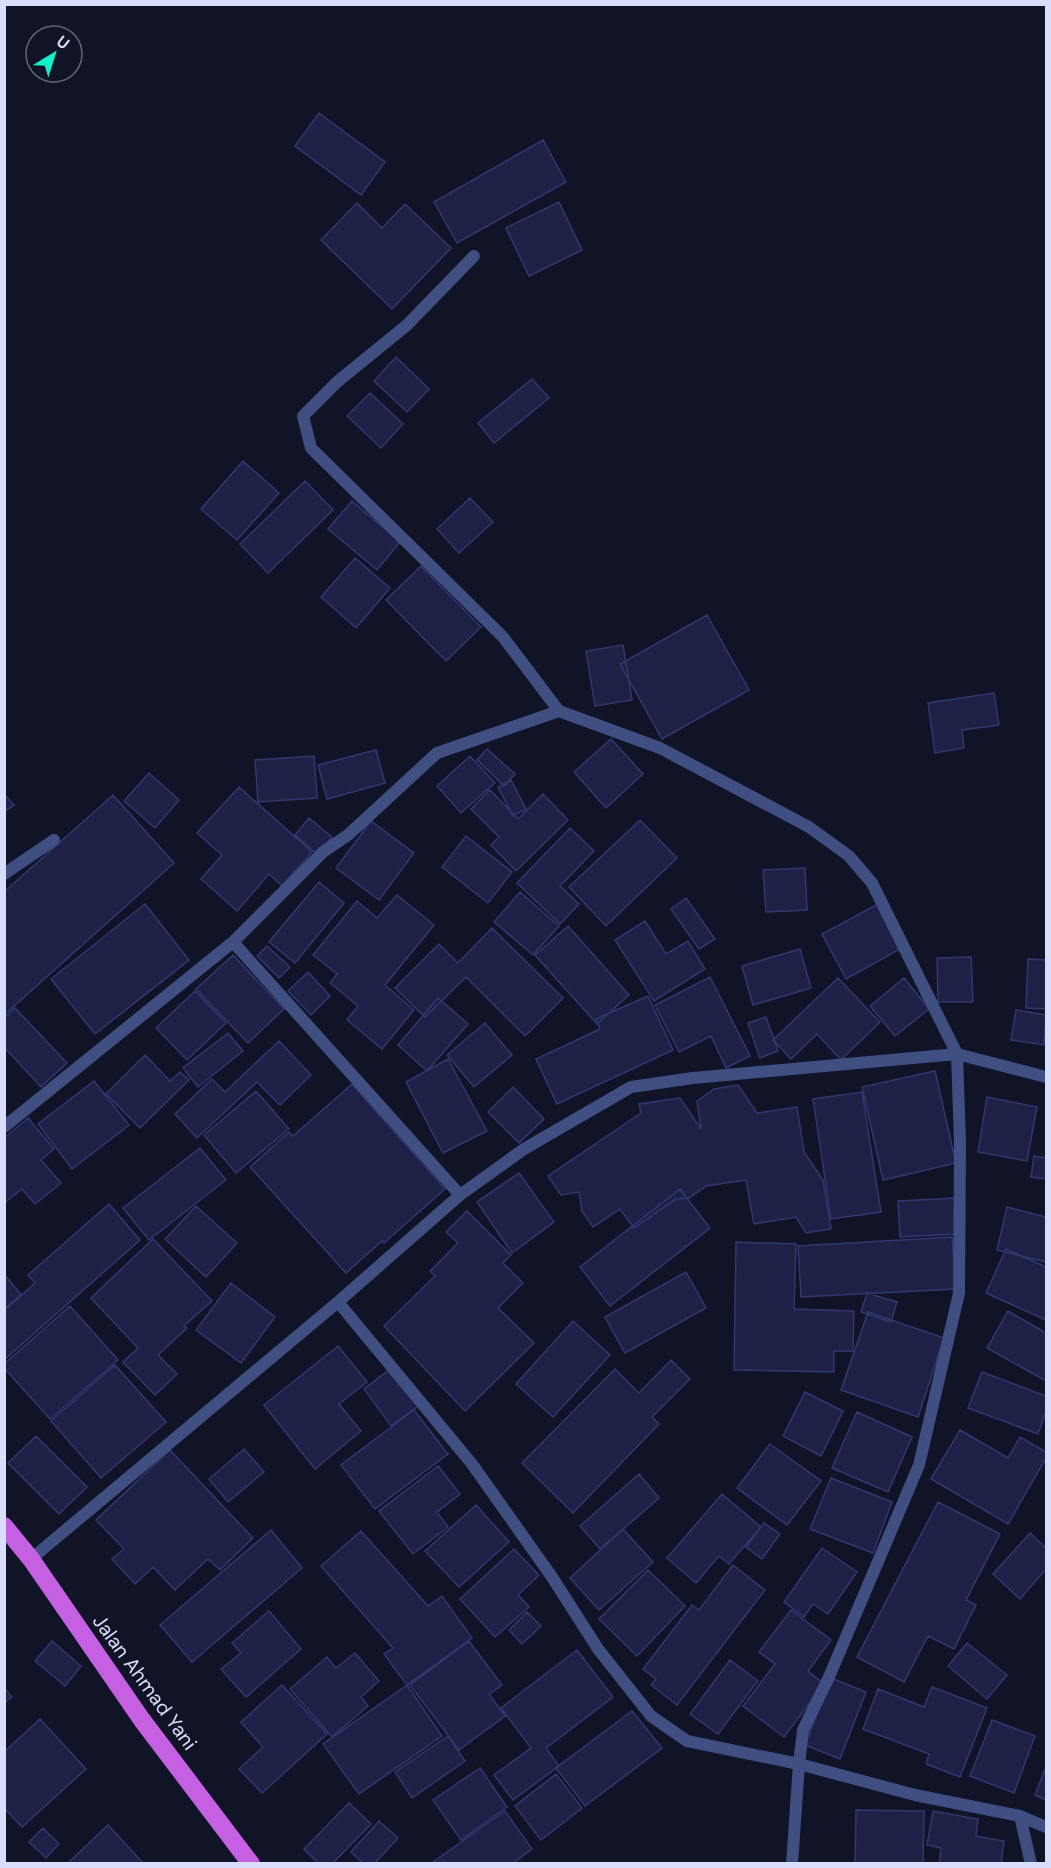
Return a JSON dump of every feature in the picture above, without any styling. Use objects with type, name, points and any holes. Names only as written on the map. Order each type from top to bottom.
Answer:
[{"type":"highway","name":"Jalan Ahmad Yani","points":[[4,1526],[31,1559],[142,1719],[251,1863]]},
{"type":"street","points":[[474,256],[407,325],[336,381],[303,416],[311,448],[503,637],[559,711],[660,748],[809,827],[849,856],[872,883],[957,1054],[960,1143],[959,1293],[919,1465],[829,1677],[803,1730],[798,1764],[792,1863]]},
{"type":"street","points":[[4,1126],[233,942],[323,852],[348,835],[437,753],[559,711]]},
{"type":"street","points":[[4,874],[54,840]]},
{"type":"street","points":[[233,942],[460,1195]]},
{"type":"street","points":[[31,1559],[338,1302],[460,1195],[524,1149],[631,1087],[693,1078],[957,1054],[1047,1077]]},
{"type":"street","points":[[338,1302],[472,1464],[552,1577],[598,1649],[651,1716],[687,1741],[798,1764],[915,1795],[1020,1816],[1047,1827]]},
{"type":"street","points":[[1020,1816],[1031,1863]]},
{"type":"building","points":[[319,113],[385,162],[361,195],[295,146]]},
{"type":"building","points":[[543,140],[566,182],[457,243],[434,202]]},
{"type":"building","points":[[559,202],[582,250],[529,276],[506,228]]},
{"type":"building","points":[[357,203],[382,228],[405,204],[451,248],[392,309],[321,240]]},
{"type":"building","points":[[396,357],[429,389],[407,412],[374,381]]},
{"type":"building","points":[[532,379],[549,398],[494,443],[478,423]]},
{"type":"building","points":[[370,393],[403,424],[381,448],[347,416]]},
{"type":"building","points":[[243,461],[279,493],[237,540],[201,509]]},
{"type":"building","points":[[305,481],[333,510],[268,573],[240,544]]},
{"type":"building","points":[[470,498],[493,522],[459,553],[437,529]]},
{"type":"building","points":[[352,501],[400,542],[377,570],[328,529]]},
{"type":"building","points":[[355,558],[390,588],[356,628],[321,597]]},
{"type":"building","points":[[421,566],[481,627],[446,661],[386,600]]},
{"type":"building","points":[[707,615],[749,690],[662,739],[620,664]]},
{"type":"building","points":[[623,645],[632,700],[595,706],[586,651]]},
{"type":"building","points":[[994,693],[999,725],[962,730],[964,748],[935,753],[928,703]]},
{"type":"building","points":[[611,739],[643,774],[606,808],[574,772]]},
{"type":"building","points":[[487,749],[515,774],[504,786],[477,760]]},
{"type":"building","points":[[376,750],[385,783],[327,799],[318,765]]},
{"type":"building","points":[[314,756],[317,798],[258,802],[255,760]]},
{"type":"building","points":[[470,756],[495,783],[461,813],[437,786]]},
{"type":"building","points":[[149,773],[179,800],[155,828],[124,801]]},
{"type":"building","points":[[511,780],[526,809],[513,816],[498,787]]},
{"type":"building","points":[[239,787],[312,852],[282,886],[269,874],[237,911],[201,879],[222,855],[197,833]]},
{"type":"building","points":[[490,790],[518,819],[543,794],[568,820],[516,871],[491,845],[499,837],[471,809]]},
{"type":"building","points":[[4,794],[14,805],[4,812]]},
{"type":"building","points":[[113,795],[174,863],[4,1015],[4,892]]},
{"type":"building","points":[[309,818],[332,837],[317,854],[295,835]]},
{"type":"building","points":[[640,820],[677,858],[606,926],[569,887]]},
{"type":"building","points":[[371,821],[414,853],[379,900],[336,868]]},
{"type":"building","points":[[570,828],[594,851],[560,886],[579,904],[560,924],[517,883]]},
{"type":"building","points":[[466,836],[512,872],[488,903],[442,867]]},
{"type":"building","points":[[805,868],[807,910],[766,912],[763,870]]},
{"type":"building","points":[[319,882],[344,903],[295,963],[269,942]]},
{"type":"building","points":[[520,892],[559,926],[533,955],[494,922]]},
{"type":"building","points":[[397,895],[434,925],[385,985],[414,1010],[382,1049],[347,1020],[358,1006],[330,983],[337,974],[313,955],[357,901],[377,918]]},
{"type":"building","points":[[686,898],[715,939],[699,949],[671,909]]},
{"type":"building","points":[[145,904],[189,960],[95,1034],[51,979]]},
{"type":"building","points":[[878,904],[902,948],[846,979],[822,934]]},
{"type":"building","points":[[645,921],[666,954],[688,941],[705,969],[654,1001],[615,940]]},
{"type":"building","points":[[568,926],[629,995],[597,1024],[535,955]]},
{"type":"building","points":[[492,928],[563,998],[525,1036],[466,977],[425,1017],[395,988],[439,944],[458,963]]},
{"type":"building","points":[[267,946],[290,967],[279,978],[257,956]]},
{"type":"building","points":[[800,949],[811,988],[753,1005],[742,966]]},
{"type":"building","points":[[233,955],[284,1009],[248,1043],[196,989]]},
{"type":"building","points":[[971,957],[973,1002],[938,1002],[937,958]]},
{"type":"building","points":[[1028,959],[1046,960],[1046,1009],[1026,1008]]},
{"type":"building","points":[[308,972],[330,996],[311,1015],[288,991]]},
{"type":"building","points":[[710,977],[750,1056],[726,1068],[711,1036],[679,1052],[655,1005]]},
{"type":"building","points":[[838,978],[880,1022],[841,1060],[817,1034],[791,1059],[773,1040]]},
{"type":"building","points":[[904,978],[929,1009],[895,1036],[870,1006]]},
{"type":"building","points":[[195,991],[226,1023],[187,1060],[156,1028]]},
{"type":"building","points":[[648,996],[673,1050],[557,1104],[536,1059],[600,1029],[596,1019]]},
{"type":"building","points":[[438,998],[468,1024],[427,1071],[398,1045]]},
{"type":"building","points":[[15,1008],[67,1063],[41,1087],[4,1047],[4,1018]]},
{"type":"building","points":[[1016,1010],[1046,1015],[1044,1045],[1011,1040]]},
{"type":"building","points":[[766,1017],[778,1051],[760,1058],[748,1023]]},
{"type":"building","points":[[485,1023],[512,1055],[474,1087],[447,1055]]},
{"type":"building","points":[[228,1033],[243,1051],[198,1087],[183,1068]]},
{"type":"building","points":[[279,1041],[311,1075],[280,1105],[257,1082],[197,1138],[175,1114],[212,1079],[225,1092]]},
{"type":"building","points":[[145,1055],[170,1081],[180,1072],[189,1080],[140,1128],[106,1094]]},
{"type":"building","points":[[448,1059],[487,1131],[443,1153],[406,1082]]},
{"type":"building","points":[[935,1071],[956,1163],[883,1180],[862,1087]]},
{"type":"building","points":[[94,1081],[129,1125],[72,1169],[38,1124]]},
{"type":"building","points":[[352,1084],[445,1189],[346,1273],[250,1167],[289,1132],[293,1136]]},
{"type":"building","points":[[738,1085],[757,1113],[797,1107],[804,1152],[823,1180],[831,1229],[806,1233],[796,1217],[754,1224],[746,1180],[706,1186],[689,1198],[676,1199],[634,1228],[620,1209],[593,1227],[582,1211],[579,1192],[561,1195],[548,1176],[641,1113],[639,1104],[680,1098],[701,1129],[697,1101],[714,1089]]},
{"type":"building","points":[[513,1087],[544,1119],[519,1143],[488,1112]]},
{"type":"building","points":[[256,1091],[289,1129],[236,1173],[204,1135]]},
{"type":"building","points":[[862,1092],[881,1212],[831,1219],[813,1099]]},
{"type":"building","points":[[987,1097],[1037,1107],[1027,1161],[978,1152]]},
{"type":"building","points":[[28,1118],[54,1149],[41,1160],[61,1183],[35,1204],[22,1189],[4,1203],[4,1138]]},
{"type":"building","points":[[200,1148],[226,1180],[149,1240],[123,1208]]},
{"type":"building","points":[[1034,1156],[1046,1158],[1046,1179],[1031,1177]]},
{"type":"building","points":[[519,1173],[554,1222],[512,1253],[477,1202]]},
{"type":"building","points":[[680,1189],[710,1228],[610,1306],[580,1267]]},
{"type":"building","points":[[955,1198],[957,1234],[900,1237],[898,1201]]},
{"type":"building","points":[[109,1204],[140,1240],[4,1360],[4,1311],[35,1283],[28,1275]]},
{"type":"building","points":[[196,1206],[237,1243],[206,1277],[165,1239]]},
{"type":"building","points":[[1007,1207],[1046,1217],[1046,1262],[997,1250]]},
{"type":"building","points":[[467,1211],[511,1255],[503,1263],[523,1283],[498,1308],[534,1343],[465,1411],[384,1326],[435,1276],[430,1271],[458,1243],[446,1232]]},
{"type":"building","points":[[952,1237],[956,1289],[801,1297],[798,1246]]},
{"type":"building","points":[[153,1239],[212,1301],[184,1326],[187,1328],[158,1355],[177,1374],[155,1395],[123,1362],[138,1348],[91,1298]]},
{"type":"building","points":[[736,1242],[796,1244],[794,1309],[854,1311],[853,1351],[834,1351],[834,1372],[734,1370]]},
{"type":"building","points":[[1006,1249],[1046,1267],[1046,1320],[986,1293]]},
{"type":"building","points":[[686,1272],[706,1308],[625,1353],[605,1317]]},
{"type":"building","points":[[4,1274],[21,1295],[4,1309]]},
{"type":"building","points":[[231,1283],[275,1317],[241,1363],[196,1330]]},
{"type":"building","points":[[867,1293],[897,1302],[891,1322],[861,1312]]},
{"type":"building","points":[[70,1306],[118,1360],[50,1419],[4,1368],[4,1364]]},
{"type":"building","points":[[1008,1311],[1046,1333],[1046,1381],[987,1348]]},
{"type":"building","points":[[868,1312],[944,1338],[918,1417],[841,1390]]},
{"type":"building","points":[[573,1321],[610,1355],[553,1417],[516,1384]]},
{"type":"building","points":[[338,1346],[367,1382],[339,1404],[361,1431],[315,1469],[264,1405]]},
{"type":"building","points":[[671,1360],[690,1379],[652,1417],[659,1424],[573,1513],[522,1463],[615,1369],[639,1393]]},
{"type":"building","points":[[115,1365],[166,1422],[101,1478],[51,1421]]},
{"type":"building","points":[[390,1369],[418,1406],[391,1426],[364,1389]]},
{"type":"building","points":[[982,1372],[1046,1396],[1046,1411],[1038,1434],[968,1408]]},
{"type":"building","points":[[805,1392],[843,1411],[821,1456],[783,1436]]},
{"type":"building","points":[[414,1410],[448,1454],[375,1509],[341,1465]]},
{"type":"building","points":[[857,1412],[912,1437],[888,1492],[832,1468]]},
{"type":"building","points":[[960,1430],[1008,1458],[1020,1437],[1046,1452],[1046,1458],[1008,1524],[931,1479]]},
{"type":"building","points":[[36,1436],[87,1487],[59,1514],[8,1463]]},
{"type":"building","points":[[770,1444],[821,1481],[787,1525],[737,1488]]},
{"type":"building","points":[[244,1449],[264,1472],[228,1502],[209,1479]]},
{"type":"building","points":[[170,1450],[253,1538],[220,1570],[208,1559],[175,1590],[153,1567],[135,1584],[112,1559],[124,1549],[96,1520]]},
{"type":"building","points":[[438,1466],[460,1494],[437,1512],[448,1527],[413,1554],[379,1511]]},
{"type":"building","points":[[639,1474],[659,1498],[600,1549],[580,1526]]},
{"type":"building","points":[[831,1478],[892,1502],[873,1553],[810,1529]]},
{"type":"building","points":[[722,1494],[761,1527],[729,1564],[719,1556],[696,1583],[667,1558]]},
{"type":"building","points":[[938,1502],[1000,1534],[966,1600],[976,1605],[954,1649],[928,1636],[904,1682],[857,1657]]},
{"type":"building","points":[[476,1505],[509,1542],[459,1587],[425,1551]]},
{"type":"building","points":[[764,1523],[780,1534],[762,1559],[746,1547]]},
{"type":"building","points":[[623,1529],[653,1562],[599,1610],[570,1578]]},
{"type":"building","points":[[271,1530],[302,1568],[192,1662],[160,1625]]},
{"type":"building","points":[[361,1531],[428,1606],[442,1596],[472,1638],[407,1685],[384,1654],[393,1648],[321,1566]]},
{"type":"building","points":[[1030,1533],[1046,1548],[1046,1569],[1020,1599],[993,1574]]},
{"type":"building","points":[[822,1548],[857,1572],[828,1614],[813,1604],[804,1617],[784,1602]]},
{"type":"building","points":[[514,1549],[539,1575],[518,1595],[529,1607],[495,1637],[460,1599]]},
{"type":"building","points":[[733,1565],[765,1590],[677,1705],[651,1685],[656,1679],[643,1669],[692,1605],[699,1610]]},
{"type":"building","points":[[648,1570],[685,1606],[637,1656],[599,1619]]},
{"type":"building","points":[[791,1610],[831,1640],[808,1671],[824,1684],[784,1737],[743,1706],[775,1664],[759,1652]]},
{"type":"building","points":[[269,1611],[301,1649],[246,1697],[221,1669],[241,1653],[232,1643]]},
{"type":"building","points":[[527,1612],[541,1626],[522,1644],[509,1630]]},
{"type":"building","points":[[52,1641],[81,1666],[65,1686],[35,1661]]},
{"type":"building","points":[[469,1641],[502,1685],[489,1694],[505,1716],[459,1750],[410,1685]]},
{"type":"building","points":[[967,1643],[1007,1675],[987,1699],[948,1666]]},
{"type":"building","points":[[577,1650],[613,1697],[546,1748],[559,1766],[513,1800],[494,1775],[531,1748],[501,1708]]},
{"type":"building","points":[[355,1653],[379,1681],[361,1697],[368,1706],[332,1737],[290,1689],[327,1657],[336,1668]]},
{"type":"building","points":[[730,1660],[758,1681],[718,1734],[690,1714]]},
{"type":"building","points":[[831,1678],[866,1692],[840,1759],[805,1745]]},
{"type":"building","points":[[282,1685],[327,1734],[262,1793],[239,1769],[263,1747],[241,1722]]},
{"type":"building","points":[[407,1685],[442,1736],[359,1794],[323,1744]]},
{"type":"building","points":[[932,1687],[987,1708],[960,1777],[926,1764],[929,1754],[863,1729],[878,1689],[924,1707]]},
{"type":"building","points":[[4,1688],[12,1697],[4,1703]]},
{"type":"building","points":[[632,1711],[662,1748],[585,1806],[556,1768]]},
{"type":"building","points":[[40,1719],[86,1769],[22,1827],[4,1808],[4,1752]]},
{"type":"building","points":[[992,1720],[1035,1736],[1014,1793],[970,1776]]},
{"type":"building","points":[[448,1736],[465,1761],[412,1798],[395,1772]]},
{"type":"building","points":[[1046,1767],[1046,1800],[1035,1795]]},
{"type":"building","points":[[480,1768],[507,1807],[461,1840],[433,1800]]},
{"type":"building","points":[[556,1774],[582,1808],[541,1840],[515,1806]]},
{"type":"building","points":[[349,1803],[371,1824],[332,1864],[319,1864],[304,1849]]},
{"type":"building","points":[[856,1810],[924,1811],[923,1864],[855,1864]]},
{"type":"building","points":[[505,1811],[532,1849],[512,1864],[433,1862]]},
{"type":"building","points":[[933,1811],[978,1819],[976,1836],[1004,1841],[1001,1864],[939,1864],[941,1848],[927,1845]]},
{"type":"building","points":[[379,1821],[398,1838],[374,1864],[364,1864],[351,1852]]},
{"type":"building","points":[[108,1825],[144,1864],[67,1864]]},
{"type":"building","points":[[43,1828],[59,1844],[46,1858],[29,1842]]}]
